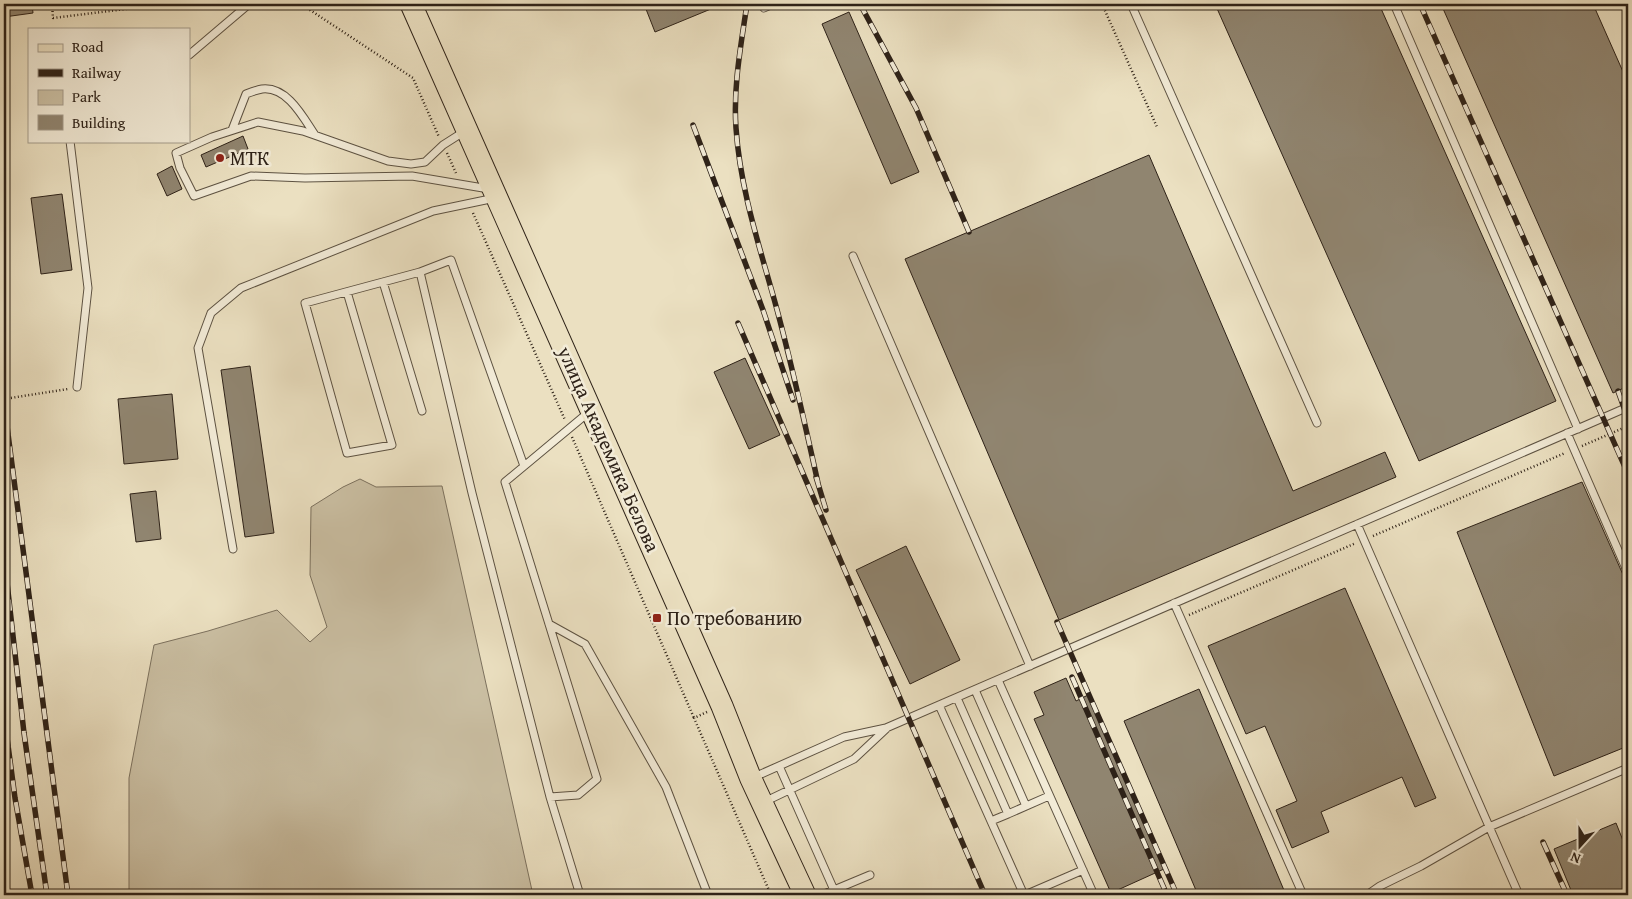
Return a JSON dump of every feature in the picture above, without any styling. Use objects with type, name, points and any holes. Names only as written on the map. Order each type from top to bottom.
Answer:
[{"type":"main road","name":"улица Академика Белова","points":[[411,4],[722,706],[751,779],[805,895]]},
{"type":"lane","points":[[190,54],[249,4]]},
{"type":"lane","points":[[764,8],[773,4]]},
{"type":"lane","points":[[1131,4],[1316,423]]},
{"type":"lane","points":[[1394,4],[1578,429]]},
{"type":"lane","points":[[232,130],[246,94],[263,89],[280,92],[296,108],[315,135]]},
{"type":"lane","points":[[467,130],[443,145],[425,162],[411,164],[388,162],[315,135],[258,122],[232,130],[176,153],[180,168],[194,196],[251,176],[305,178],[412,176],[461,184],[496,194]]},
{"type":"lane","points":[[70,142],[88,288],[77,387]]},
{"type":"lane","points":[[233,549],[198,348],[211,313],[241,288],[433,212],[469,204],[496,194]]},
{"type":"lane","points":[[853,256],[1030,666]]},
{"type":"lane","points":[[347,292],[392,445],[347,453],[305,303],[420,272],[451,260],[524,466]]},
{"type":"lane","points":[[420,272],[472,493],[550,797],[580,895]]},
{"type":"lane","points":[[383,282],[422,411]]},
{"type":"lane","points":[[751,779],[844,737],[886,728],[957,698],[1628,407]]},
{"type":"lane","points":[[550,797],[578,795],[597,779],[505,482],[591,410]]},
{"type":"lane","points":[[1567,433],[1628,573]]},
{"type":"lane","points":[[1356,524],[1519,895]]},
{"type":"lane","points":[[1174,603],[1303,895]]},
{"type":"lane","points":[[549,624],[585,644],[666,787],[708,895]]},
{"type":"lane","points":[[998,680],[1094,895]]},
{"type":"lane","points":[[975,690],[1026,806]]},
{"type":"lane","points":[[957,698],[1008,814]]},
{"type":"lane","points":[[940,705],[1024,895],[1083,870]]},
{"type":"lane","points":[[762,803],[854,760],[886,728]]},
{"type":"lane","points":[[779,766],[834,890]]},
{"type":"lane","points":[[1367,895],[1380,886],[1421,866],[1489,827],[1628,768]]},
{"type":"lane","points":[[991,821],[1049,796]]},
{"type":"lane","points":[[822,895],[870,875]]},
{"type":"path","points":[[52,4],[53,18],[134,8],[134,4]]},
{"type":"path","points":[[301,4],[413,78],[461,184]]},
{"type":"path","points":[[1102,4],[1157,127]]},
{"type":"path","points":[[469,204],[569,429],[771,895]]},
{"type":"path","points":[[4,398],[77,387]]},
{"type":"path","points":[[1181,618],[1628,426]]},
{"type":"path","points":[[694,718],[722,706]]},
{"type":"green space","points":[[360,479],[376,487],[442,486],[533,895],[129,895],[129,778],[154,645],[277,610],[310,642],[327,627],[310,575],[311,507]]},
{"type":"building","points":[[4,4],[32,4],[33,13],[4,17]]},
{"type":"building","points":[[644,4],[723,4],[655,32]]},
{"type":"building","points":[[1215,4],[1379,4],[1556,401],[1419,461]]},
{"type":"building","points":[[1441,4],[1593,4],[1628,83],[1628,386],[1613,393]]},
{"type":"building","points":[[849,12],[919,172],[891,184],[822,24]]},
{"type":"building","points":[[243,136],[248,149],[206,167],[201,155]]},
{"type":"building","points":[[1149,155],[1293,491],[1385,452],[1396,477],[1059,620],[905,259]]},
{"type":"building","points":[[172,166],[182,189],[167,196],[157,174]]},
{"type":"building","points":[[62,194],[72,270],[41,274],[31,198]]},
{"type":"building","points":[[745,358],[780,435],[749,449],[714,372]]},
{"type":"building","points":[[250,366],[274,533],[245,537],[221,370]]},
{"type":"building","points":[[172,394],[178,459],[124,464],[118,399]]},
{"type":"building","points":[[1582,482],[1628,586],[1628,746],[1554,776],[1457,532]]},
{"type":"building","points":[[156,491],[161,539],[136,542],[130,494]]},
{"type":"building","points":[[906,546],[960,660],[910,684],[856,570]]},
{"type":"building","points":[[1345,588],[1436,798],[1415,807],[1402,777],[1321,812],[1329,832],[1292,848],[1276,810],[1297,801],[1265,726],[1246,734],[1208,646]]},
{"type":"building","points":[[1066,678],[1076,701],[1088,695],[1164,869],[1111,893],[1034,719],[1044,715],[1034,692]]},
{"type":"building","points":[[1199,689],[1286,895],[1198,895],[1124,721]]},
{"type":"building","points":[[1616,823],[1628,853],[1628,895],[1573,895],[1554,849]]},
{"type":"railway","points":[[747,4],[738,66],[735,113],[738,151],[746,196],[776,306],[818,483]]},
{"type":"railway","points":[[860,4],[916,108],[969,232]]},
{"type":"railway","points":[[1420,4],[1628,474]]},
{"type":"railway","points":[[693,125],[763,310],[793,400]]},
{"type":"railway","points":[[738,323],[985,895]]},
{"type":"railway","points":[[1618,391],[1628,419]]},
{"type":"railway","points":[[4,403],[68,895]]},
{"type":"railway","points":[[816,477],[826,510]]},
{"type":"railway","points":[[4,556],[24,733],[47,895]]},
{"type":"railway","points":[[1057,622],[1177,895]]},
{"type":"railway","points":[[1072,677],[1167,895]]},
{"type":"railway","points":[[4,715],[15,798],[32,895]]},
{"type":"railway","points":[[1543,842],[1567,895]]},
{"type":"place","name":"МТК","points":[[220,158]]},
{"type":"place","name":"По требованию","points":[[657,618]]}]
